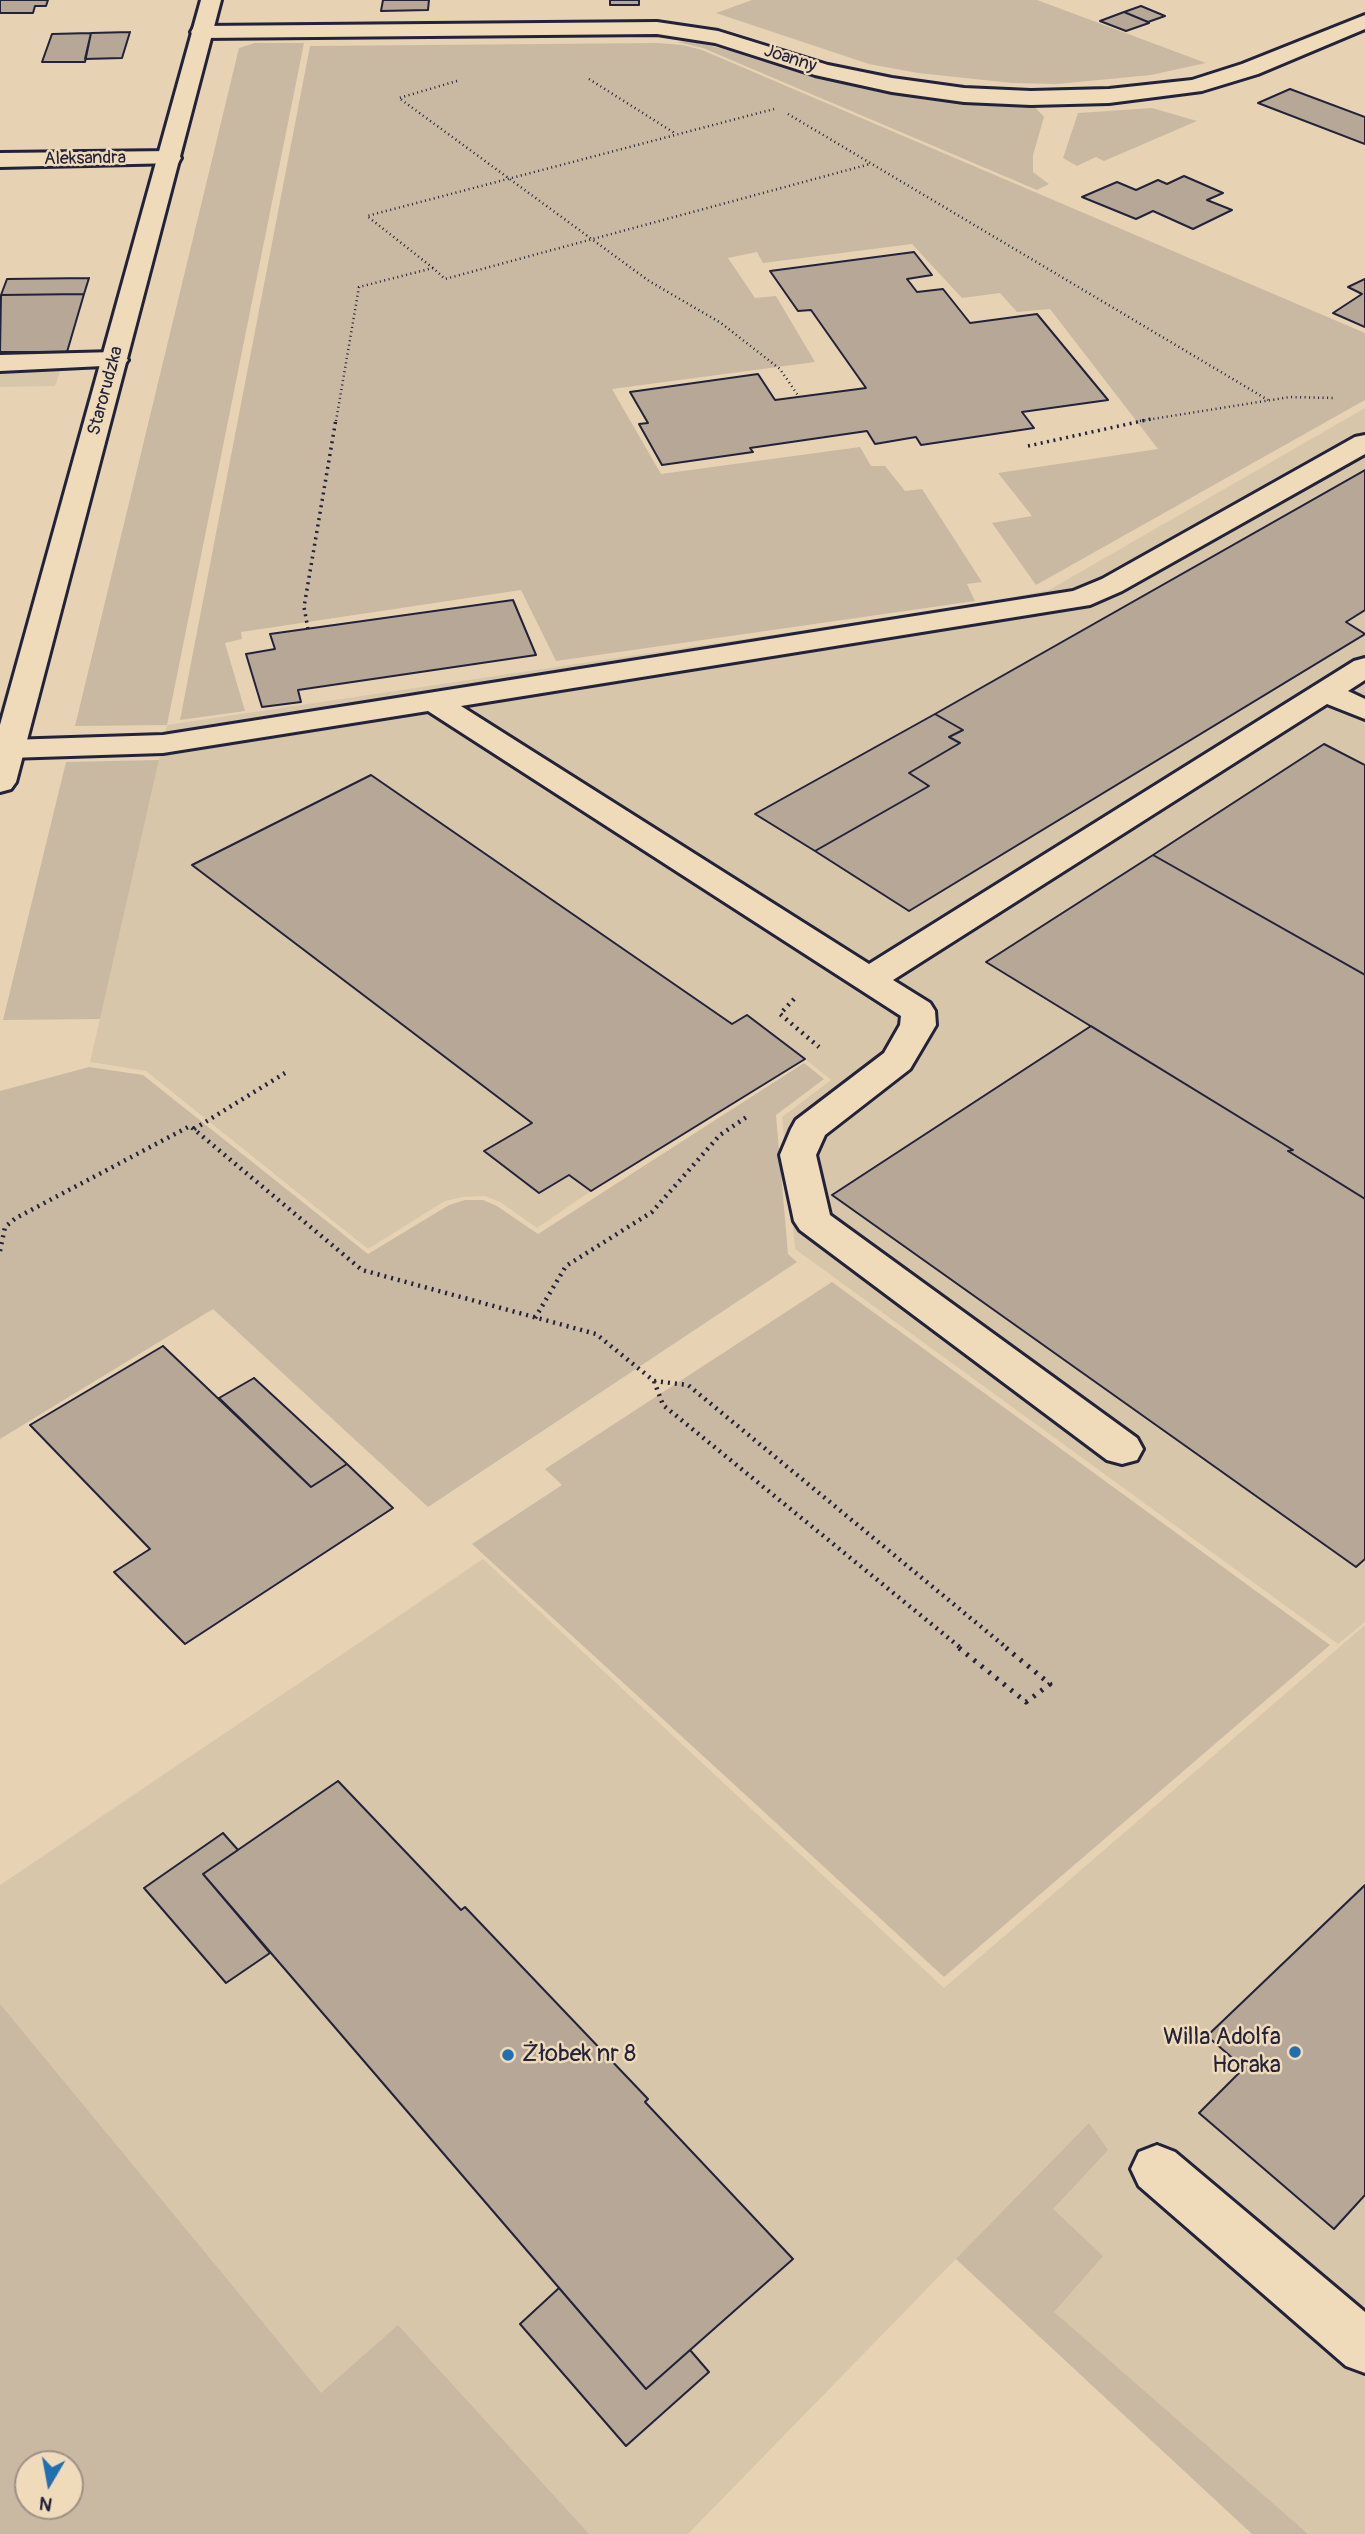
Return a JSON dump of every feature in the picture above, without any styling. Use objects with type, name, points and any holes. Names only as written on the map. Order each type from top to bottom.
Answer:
[{"type":"street","name":"Starorudzka","points":[[0,782],[4,749],[115,360],[211,0]]},
{"type":"street","name":"Joanny","points":[[202,32],[657,28],[718,37],[823,70],[891,85],[964,95],[1031,98],[1109,96],[1194,86],[1250,69],[1365,21]]},
{"type":"street","name":"Aleksandra","points":[[0,160],[170,158]]},
{"type":"street","points":[[0,363],[115,360]]},
{"type":"street","points":[[4,749],[163,744],[1080,599],[1112,585],[1365,443]]},
{"type":"street","points":[[868,980],[1365,667]]},
{"type":"street","points":[[1326,692],[1365,710]]},
{"type":"street","points":[[434,702],[918,1011],[918,1025],[897,1061],[809,1129],[798,1155],[813,1221],[1122,1449]]},
{"type":"street","points":[[1157,2169],[1365,2347]]},
{"type":"path","points":[[584,76],[677,134]]},
{"type":"path","points":[[462,80],[399,98],[649,281],[721,323],[780,369],[799,397]]},
{"type":"path","points":[[871,164],[445,279],[367,216],[777,108],[1268,400]]},
{"type":"path","points":[[308,629],[304,607],[359,287],[433,268]]},
{"type":"path","points":[[1028,446],[1125,423],[1268,400],[1316,396],[1343,401]]},
{"type":"path","points":[[828,1055],[780,1014],[834,958]]},
{"type":"path","points":[[194,1129],[285,1073]]},
{"type":"path","points":[[535,1318],[566,1265],[652,1212],[667,1199],[720,1135],[753,1113]]},
{"type":"path","points":[[0,1251],[5,1227],[16,1218],[190,1126],[362,1270],[596,1334],[654,1381],[663,1405],[1026,1702],[1050,1684],[688,1385],[654,1381]]},
{"type":"shaded area","points":[[752,0],[1037,0],[1206,63],[1151,75],[1057,84],[1012,83],[918,73],[869,64],[716,13]]},
{"type":"shaded area","points":[[690,41],[864,89],[927,100],[1034,106],[1044,117],[1033,155],[1033,172],[1049,184],[1037,190],[703,48],[677,42]]},
{"type":"shaded area","points":[[255,43],[304,43],[167,725],[75,726],[239,48]]},
{"type":"shaded area","points":[[657,43],[702,50],[1365,333],[1365,400],[1036,585],[992,523],[1032,516],[998,473],[1158,449],[1050,309],[1017,312],[1000,293],[962,298],[912,244],[763,263],[757,252],[728,258],[755,298],[776,296],[815,362],[612,389],[661,474],[860,447],[871,466],[885,466],[905,491],[922,489],[982,582],[967,584],[975,601],[556,661],[521,590],[241,632],[242,639],[225,643],[245,711],[180,720],[310,46]]},
{"type":"shaded area","points":[[1152,108],[1197,121],[1104,161],[1096,157],[1077,166],[1063,158],[1078,113]]},
{"type":"shaded area","points":[[0,352],[67,352],[55,386],[0,387]]},
{"type":"shaded area","points":[[1365,408],[1365,1622],[1338,1644],[795,1249],[782,1117],[831,1080],[805,1059],[591,1191],[537,1228],[500,1202],[485,1196],[463,1197],[445,1201],[368,1249],[146,1071],[90,1062],[167,725],[985,603],[1049,590]]},
{"type":"shaded area","points":[[159,760],[100,1019],[3,1020],[66,762]]},
{"type":"shaded area","points":[[804,1063],[824,1079],[776,1115],[788,1254],[797,1262],[428,1507],[213,1309],[0,1439],[0,1091],[89,1067],[143,1075],[368,1254],[449,1205],[465,1200],[483,1200],[497,1206],[538,1234]]},
{"type":"shaded area","points":[[832,1282],[1330,1645],[944,1977],[472,1544],[562,1485],[545,1469]]},
{"type":"shaded area","name":"Żłobek nr 8","points":[[483,1559],[944,1988],[1365,1625],[1365,2534],[1252,2534],[956,2259],[688,2534],[0,2534],[0,1885]]},
{"type":"shaded area","points":[[0,2004],[321,2393],[398,2325],[589,2534],[0,2534]]},
{"type":"shaded area","points":[[1089,2123],[1108,2150],[1053,2209],[1103,2256],[1054,2312],[1308,2534],[1252,2534],[956,2259]]},
{"type":"building","points":[[0,0],[48,0],[46,6],[35,6],[33,13],[0,13]]},
{"type":"building","points":[[383,0],[429,0],[428,10],[381,11]]},
{"type":"building","points":[[610,0],[639,0],[639,5],[610,5]]},
{"type":"building","points":[[1141,6],[1165,16],[1148,22],[1124,12]]},
{"type":"building","points":[[1124,12],[1149,23],[1126,31],[1100,21]]},
{"type":"building","points":[[130,32],[122,58],[85,59],[91,33]]},
{"type":"building","points":[[91,33],[85,62],[42,62],[52,34]]},
{"type":"building","points":[[1290,89],[1365,117],[1365,144],[1258,103]]},
{"type":"building","points":[[1184,176],[1223,193],[1207,200],[1232,210],[1193,229],[1153,211],[1136,219],[1082,197],[1117,182],[1136,190],[1158,180],[1167,184]]},
{"type":"building","points":[[914,252],[932,275],[907,279],[917,292],[943,289],[970,323],[1037,314],[1108,400],[1022,412],[1034,428],[921,445],[916,437],[875,444],[867,431],[750,448],[753,452],[662,465],[639,424],[648,423],[630,392],[758,374],[775,400],[866,388],[811,310],[798,311],[770,271]]},
{"type":"building","points":[[89,278],[84,294],[1,295],[7,279]]},
{"type":"building","points":[[1365,279],[1365,327],[1333,313],[1362,294],[1348,287]]},
{"type":"building","points":[[84,294],[67,352],[0,352],[1,295]]},
{"type":"building","points":[[1365,470],[1365,610],[1346,622],[1365,634],[909,911],[815,851],[929,786],[909,773],[960,743],[949,737],[963,730],[935,714]]},
{"type":"building","points":[[513,600],[536,655],[298,690],[301,702],[262,707],[246,654],[275,649],[270,634]]},
{"type":"building","points":[[935,714],[963,730],[949,737],[960,743],[909,773],[929,786],[815,851],[755,814]]},
{"type":"building","points":[[1324,744],[1365,765],[1365,975],[1153,855]]},
{"type":"building","points":[[371,775],[732,1024],[747,1015],[805,1059],[591,1191],[569,1175],[539,1193],[484,1151],[532,1123],[192,865]]},
{"type":"building","points":[[1153,855],[1365,975],[1365,1199],[1288,1151],[1293,1150],[986,962]]},
{"type":"building","points":[[1091,1026],[1293,1150],[1288,1151],[1365,1199],[1365,1559],[1356,1567],[832,1195]]},
{"type":"building","points":[[163,1346],[311,1487],[347,1464],[393,1508],[185,1644],[114,1572],[150,1549],[30,1425]]},
{"type":"building","points":[[254,1378],[347,1464],[311,1487],[219,1398]]},
{"type":"building","points":[[338,1781],[461,1910],[465,1907],[648,2099],[645,2102],[793,2259],[646,2389],[203,1874]]},
{"type":"building","points":[[223,1833],[238,1850],[203,1874],[270,1953],[226,1983],[144,1888]]},
{"type":"building","name":"Willa Adolfa Horaka","points":[[1365,1885],[1365,2195],[1334,2229],[1199,2113],[1244,2068],[1207,2036]]},
{"type":"building","points":[[559,2288],[646,2389],[690,2350],[709,2372],[626,2446],[520,2324]]},
{"type":"place","name":"Willa Adolfa Horaka","points":[[1295,2052]]},
{"type":"place","name":"Żłobek nr 8","points":[[508,2055]]}]
